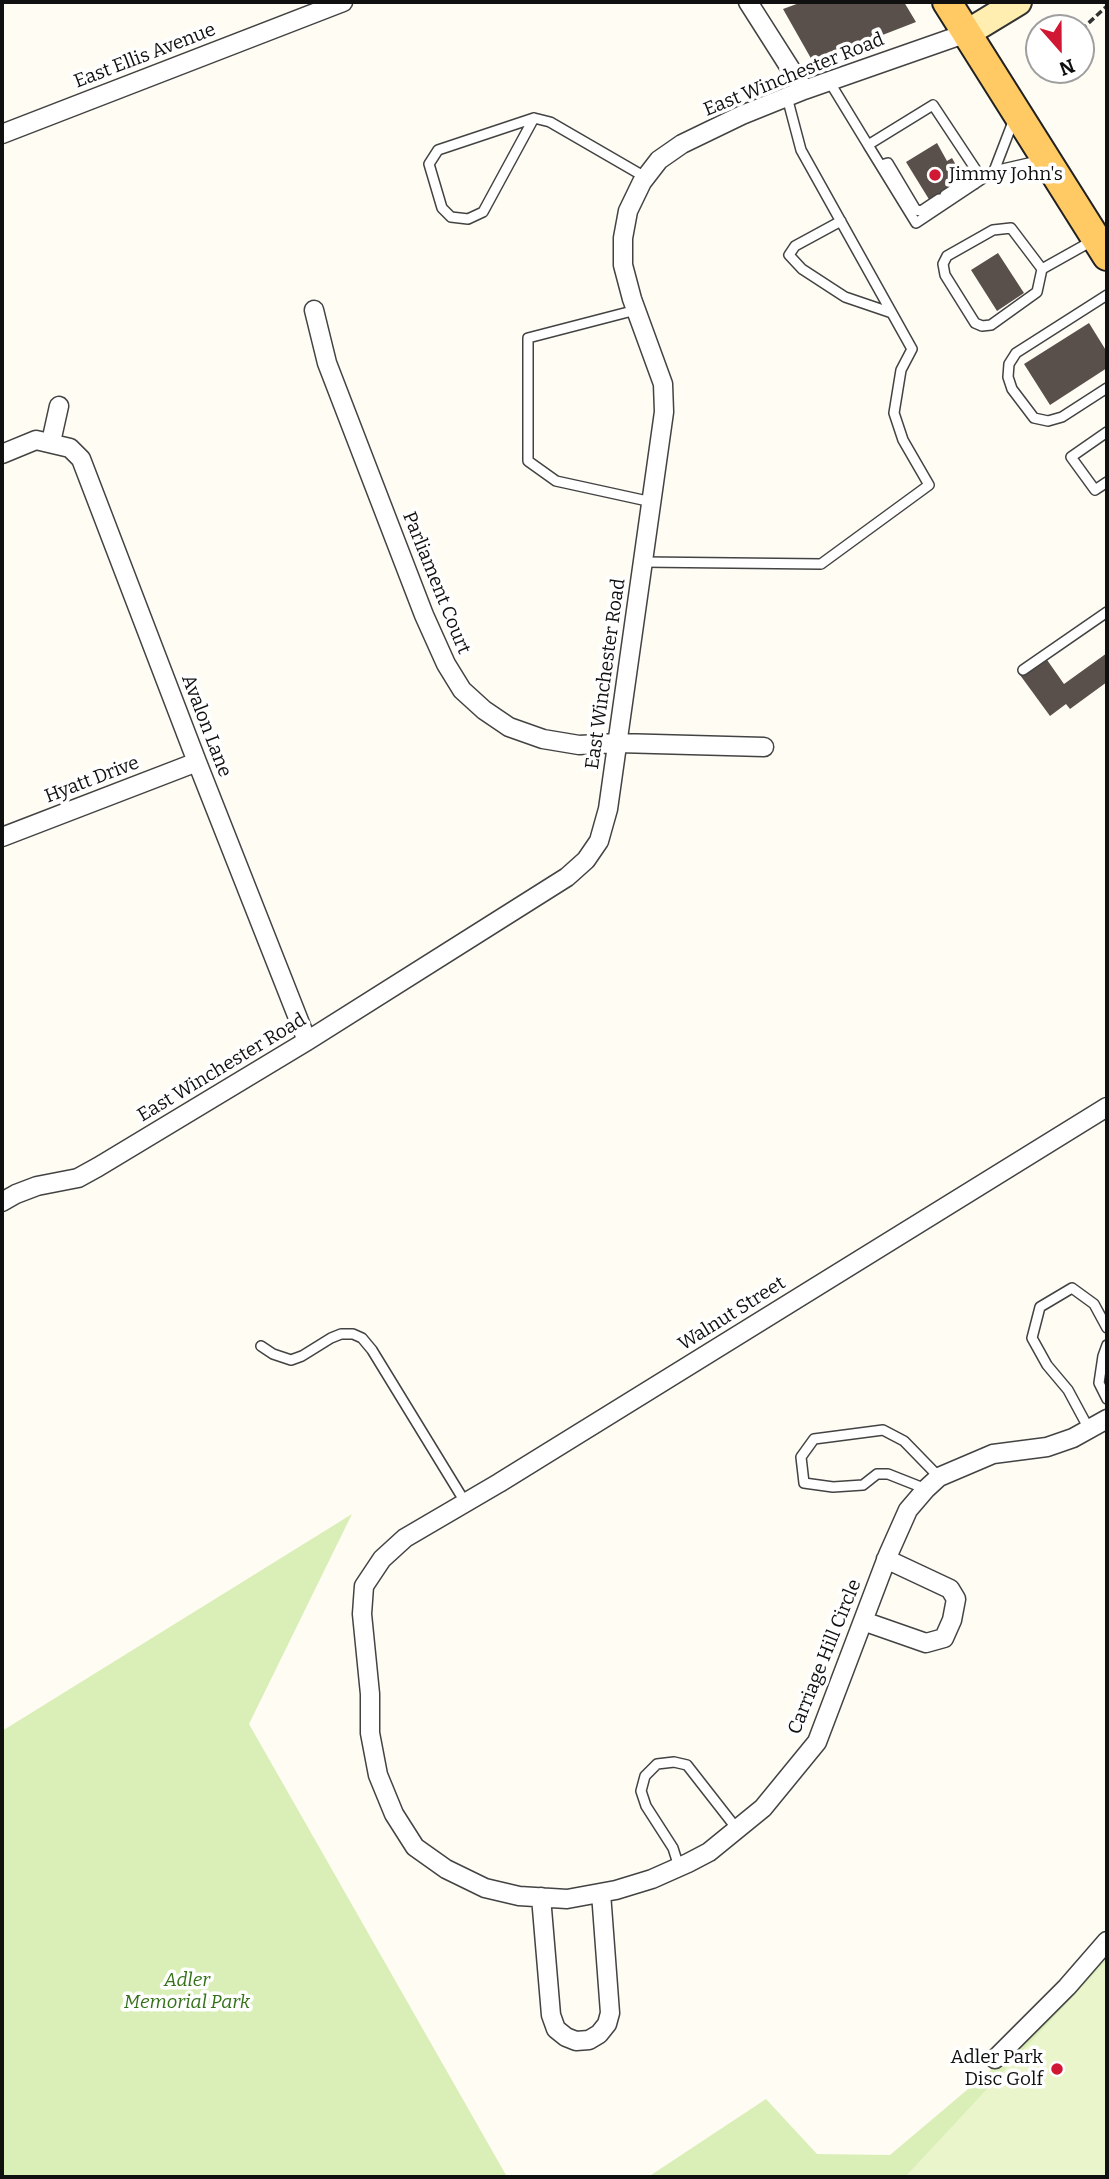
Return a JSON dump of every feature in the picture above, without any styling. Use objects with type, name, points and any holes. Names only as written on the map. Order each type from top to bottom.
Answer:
[{"type":"main road","points":[[947,2],[1102,247]]},
{"type":"main road","points":[[967,33],[1018,2]]},
{"type":"street","name":"East Ellis Avenue","points":[[2,134],[343,2]]},
{"type":"street","points":[[748,2],[795,93]]},
{"type":"street","name":"East Winchester Road","points":[[2,1202],[37,1186],[78,1178],[99,1167],[307,1041],[567,877],[586,860],[598,841],[608,809],[664,412],[663,384],[623,265],[623,237],[628,211],[645,177],[659,160],[682,145],[742,115],[795,93],[967,33]]},
{"type":"street","name":"Parliament Court","points":[[314,310],[327,363],[415,590],[446,664],[462,690],[484,710],[509,727],[542,739],[579,745],[618,743],[764,747]]},
{"type":"street","points":[[2,454],[36,440],[51,442],[59,406]]},
{"type":"street","name":"Avalon Lane","points":[[51,442],[70,448],[81,459],[307,1041]]},
{"type":"street","name":"Hyatt Drive","points":[[2,837],[197,762]]},
{"type":"street","name":"Walnut Street","points":[[382,1559],[405,1538],[530,1464],[1107,1108]]},
{"type":"street","name":"Carriage Hill Circle","points":[[382,1559],[364,1586],[362,1614],[370,1694],[370,1733],[378,1775],[394,1814],[415,1847],[446,1869],[485,1888],[519,1896],[567,1899],[617,1891],[652,1879],[709,1852],[763,1808],[817,1742],[886,1559],[908,1510],[932,1483],[993,1454],[1047,1447],[1107,1419]]},
{"type":"street","points":[[863,1621],[926,1643],[944,1638],[952,1620],[956,1599],[950,1589],[886,1559]]},
{"type":"street","points":[[541,1897],[551,2015],[556,2029],[576,2041],[589,2040],[599,2034],[607,2024],[610,2012],[601,1893]]},
{"type":"street","points":[[995,2059],[1067,1987],[1107,1941]]},
{"type":"lane","points":[[829,81],[916,223],[994,172],[1047,159]]},
{"type":"lane","points":[[643,562],[821,564],[929,485],[903,440],[894,413],[901,370],[912,349],[801,150],[795,93]]},
{"type":"lane","points":[[868,145],[933,105],[979,182]]},
{"type":"lane","points":[[994,172],[1017,110]]},
{"type":"lane","points":[[534,118],[483,212],[468,219],[451,217],[442,208],[429,164],[439,150],[534,118],[550,122],[645,177]]},
{"type":"lane","points":[[881,165],[888,163],[916,210],[922,211],[967,181],[979,182]]},
{"type":"lane","points":[[841,220],[795,246],[789,256],[802,269],[845,297],[892,313]]},
{"type":"lane","points":[[1011,228],[1042,269],[1037,292],[991,324],[982,327],[975,323],[945,275],[943,264],[947,256],[993,230],[1011,228]]},
{"type":"lane","points":[[1042,269],[1102,247]]},
{"type":"lane","points":[[1107,295],[1016,353],[1009,364],[1008,377],[1012,389],[1034,418],[1048,421],[1062,417],[1107,388]]},
{"type":"lane","points":[[636,310],[528,338],[528,460],[556,481],[652,502]]},
{"type":"lane","points":[[1107,432],[1071,457],[1095,490],[1107,482]]},
{"type":"lane","points":[[1023,670],[1107,612]]},
{"type":"lane","points":[[1089,1429],[1068,1390],[1047,1365],[1032,1338],[1040,1307],[1072,1288],[1094,1304],[1107,1328]]},
{"type":"lane","points":[[261,1346],[273,1354],[291,1360],[341,1334],[353,1334],[362,1338],[465,1502]]},
{"type":"lane","points":[[1107,1345],[1100,1383],[1107,1398]]},
{"type":"lane","points":[[883,1430],[905,1441],[932,1483],[877,1474],[863,1485],[833,1487],[804,1483],[801,1457],[814,1439],[883,1430]]},
{"type":"lane","points":[[679,1867],[673,1848],[646,1806],[641,1791],[645,1776],[657,1764],[674,1762],[687,1765],[737,1829]]},
{"type":"green space","name":"Adler Memorial Park","points":[[352,1514],[249,1724],[506,2175],[516,2177],[2,2177],[2,1731]]},
{"type":"green space","name":"Adler Park Disc Golf","points":[[1107,1945],[1107,2177],[648,2177],[766,2099],[817,2154],[890,2155],[1000,2062]]},
{"type":"green space","name":"Adler Park Disc Golf","points":[[1107,1960],[1107,2177],[905,2177]]},
{"type":"building","points":[[802,2],[904,2],[916,22],[813,62],[783,9]]},
{"type":"building","name":"Jimmy John's","points":[[937,143],[947,161],[952,158],[957,167],[953,170],[960,181],[946,196],[930,201],[906,162]]},
{"type":"building","points":[[998,253],[1024,293],[997,311],[971,270]]},
{"type":"building","points":[[1089,323],[1107,352],[1107,368],[1050,405],[1024,364]]},
{"type":"building","points":[[1107,653],[1107,682],[1070,709],[1066,704],[1050,716],[1020,675],[1045,657],[1064,684]]},
{"type":"place","name":"Jimmy John's","points":[[935,175]]},
{"type":"place","name":"Adler Park Disc Golf","points":[[1057,2069]]}]
